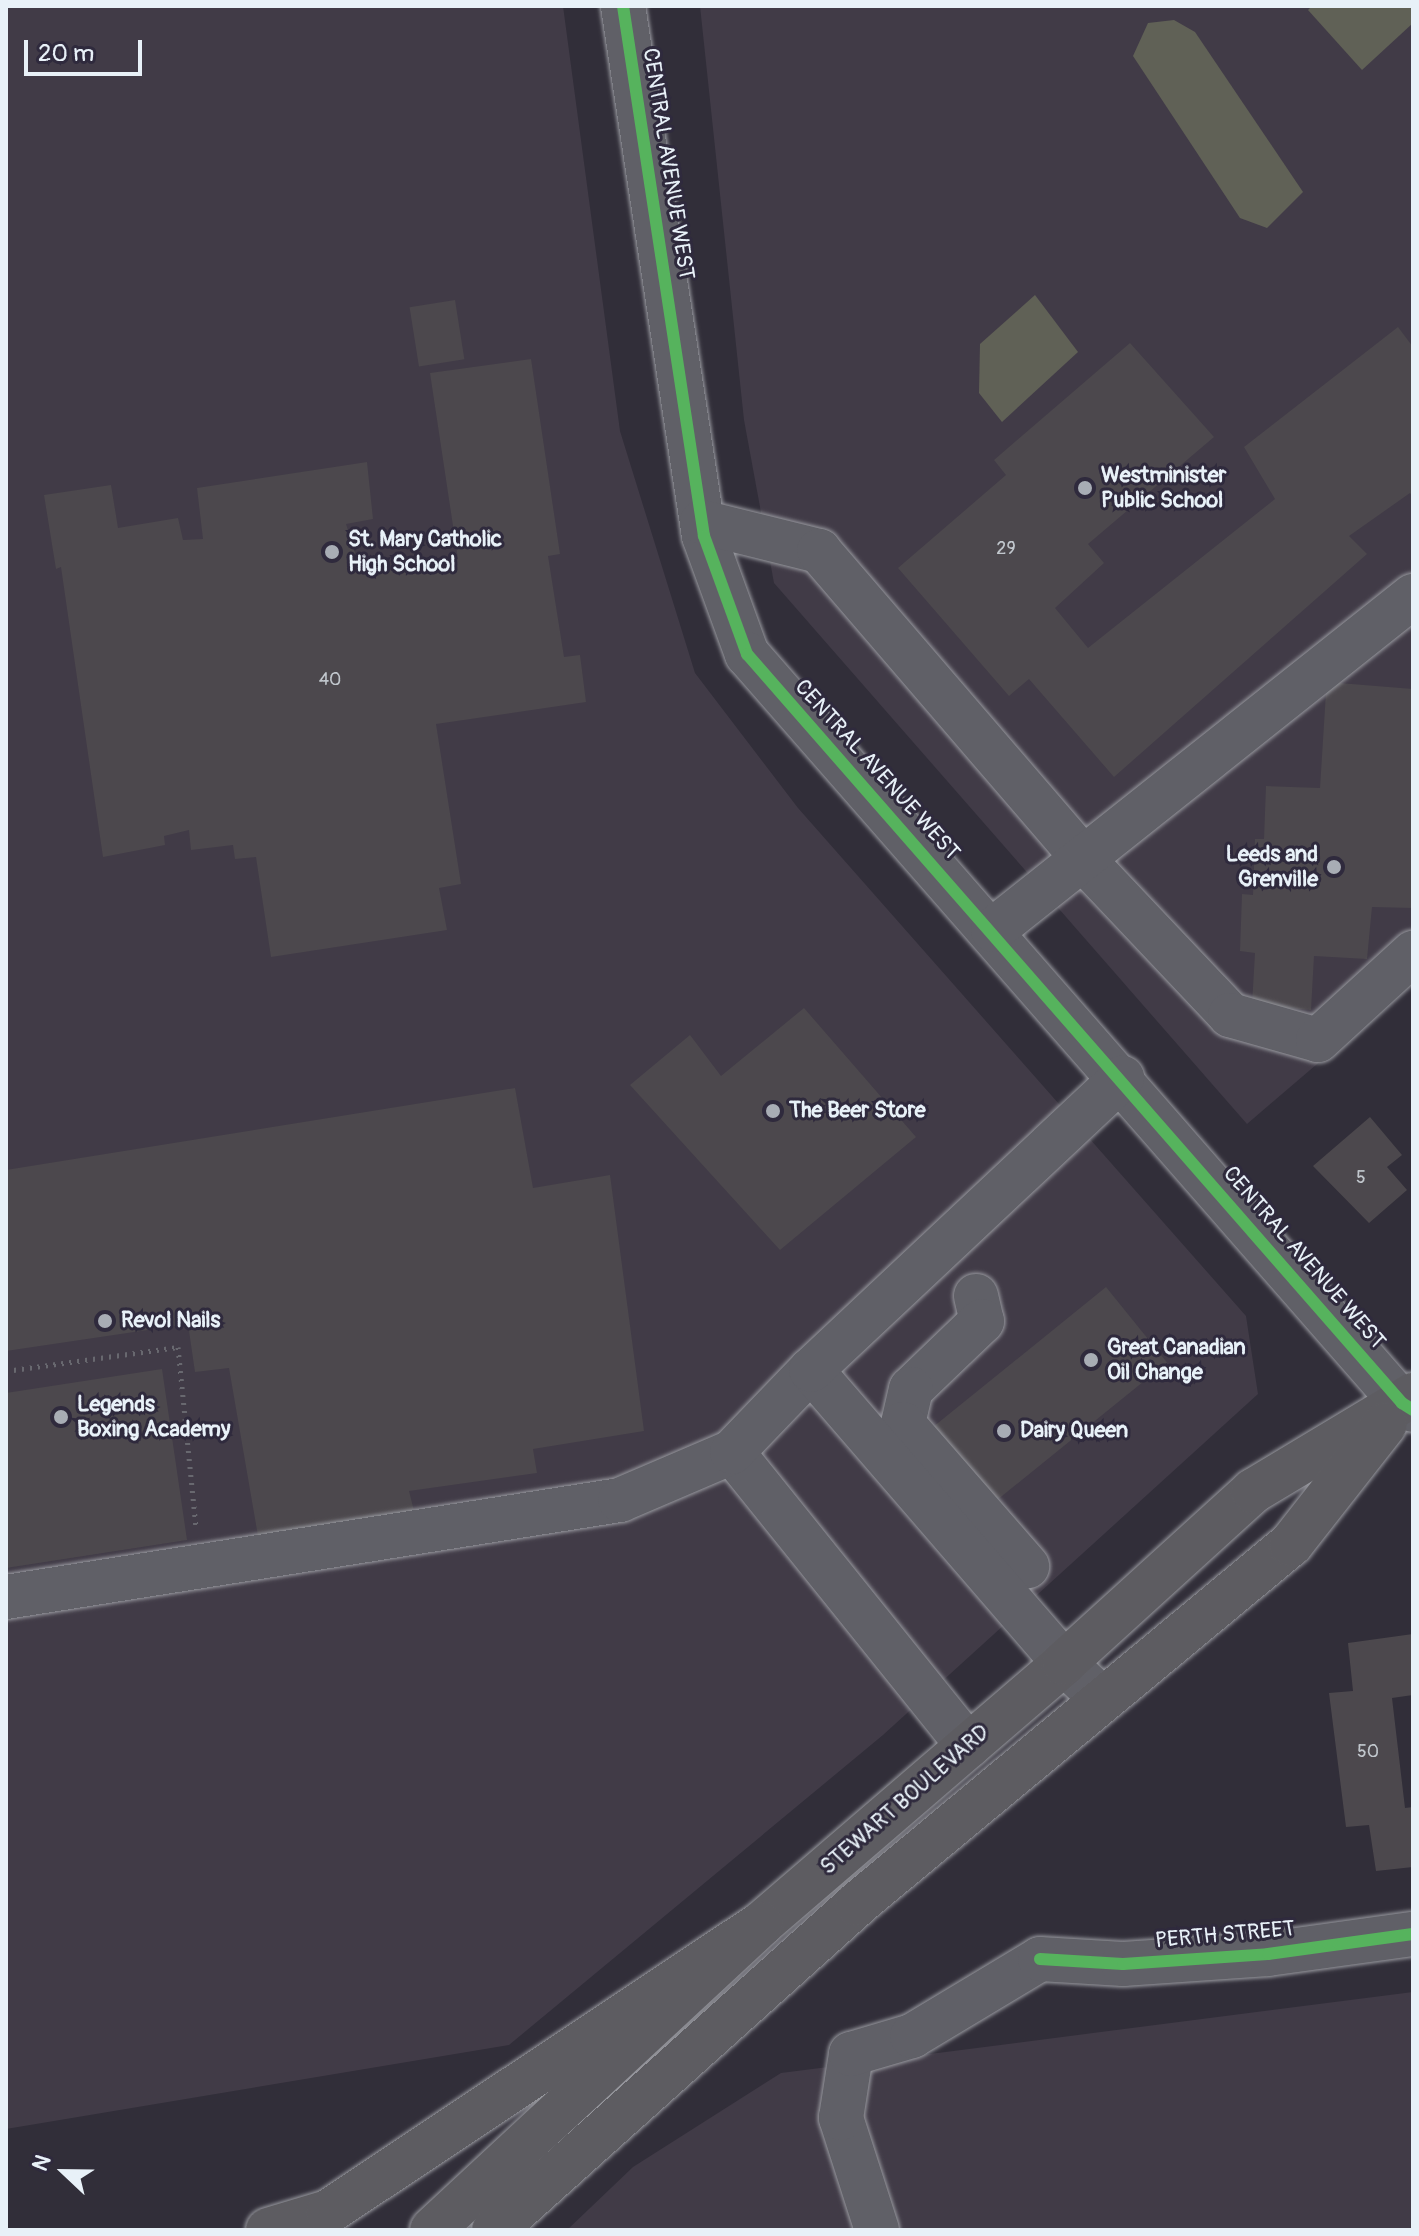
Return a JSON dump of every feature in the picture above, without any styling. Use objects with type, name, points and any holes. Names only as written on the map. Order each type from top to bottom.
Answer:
[{"type":"main road","name":"STEWART BOULEVARD","points":[[432,2230],[761,1924],[1064,1663],[1253,1491],[1410,1410]]},
{"type":"main road","points":[[494,2230],[823,1935],[1291,1544],[1410,1410]]},
{"type":"main road","points":[[268,2230],[328,2212],[761,1924]]},
{"type":"street","name":"CENTRAL AVENUE WEST","points":[[623,6],[702,522],[747,654],[993,930],[1410,1410]]},
{"type":"street","points":[[702,522],[819,551],[1081,856],[1230,1015],[1318,1040],[1413,953]]},
{"type":"street","points":[[993,930],[1081,856],[1413,596]]},
{"type":"street","points":[[6,1597],[620,1500],[732,1452],[811,1370],[1122,1078]]},
{"type":"street","points":[[976,1296],[982,1321],[911,1389],[903,1424],[1027,1566]]},
{"type":"street","points":[[811,1370],[1064,1663],[1102,1699]]},
{"type":"street","points":[[732,1452],[968,1746]]},
{"type":"street","name":"PERTH STREET","points":[[877,2230],[841,2118],[851,2054],[912,2036],[1040,1959],[1138,1963],[1268,1954],[1413,1934]]},
{"type":"path","points":[[6,1371],[178,1347],[201,1566]]},
{"type":"shaded area","points":[[6,6],[563,6],[620,431],[695,673],[798,808],[1246,1316],[1258,1394],[883,1735],[509,2045],[6,2129]]},
{"type":"shaded area","name":"Westminister Public School","points":[[700,6],[1413,6],[1413,982],[1247,1124],[774,583],[744,420]]},
{"type":"shaded area","points":[[1312,6],[1413,6],[1413,23],[1362,70],[1308,10]]},
{"type":"shaded area","points":[[1174,20],[1195,32],[1303,192],[1267,228],[1240,218],[1133,56],[1148,23]]},
{"type":"shaded area","points":[[1035,295],[1078,352],[1002,422],[979,393],[980,344]]},
{"type":"shaded area","points":[[1413,1992],[1413,2230],[567,2230],[633,2167],[781,2073]]},
{"type":"building","points":[[455,300],[464,359],[419,366],[410,307]]},
{"type":"building","points":[[1398,327],[1413,347],[1413,497],[1410,493],[1349,536],[1367,554],[1114,777],[1029,679],[1009,696],[898,568],[1006,475],[994,460],[1130,343],[1214,437],[1088,544],[1104,563],[1055,608],[1088,648],[1275,499],[1244,447]]},
{"type":"building","points":[[531,359],[560,554],[548,556],[564,657],[580,655],[586,702],[436,724],[461,884],[439,888],[447,930],[271,957],[256,857],[235,859],[233,845],[191,850],[189,830],[164,836],[165,845],[103,857],[61,567],[56,569],[44,495],[111,485],[118,528],[178,518],[183,540],[203,539],[197,488],[367,462],[373,519],[346,524],[362,575],[458,559],[430,373]]},
{"type":"building","name":"Leeds and Grenville","points":[[1339,683],[1413,689],[1413,908],[1372,907],[1367,959],[1314,956],[1311,1010],[1252,1005],[1255,953],[1240,951],[1242,894],[1253,895],[1255,839],[1264,839],[1266,786],[1320,788],[1326,692]]},
{"type":"building","name":"The Beer Store","points":[[804,1008],[916,1137],[780,1250],[630,1085],[690,1035],[721,1076]]},
{"type":"building","points":[[515,1088],[533,1188],[610,1175],[644,1431],[533,1449],[537,1473],[409,1491],[414,1511],[258,1536],[229,1368],[195,1372],[188,1324],[6,1351],[6,1170]]},
{"type":"building","points":[[1370,1117],[1402,1155],[1387,1167],[1407,1190],[1369,1223],[1313,1166]]},
{"type":"building","points":[[1106,1287],[1167,1362],[994,1503],[933,1427]]},
{"type":"building","points":[[162,1369],[187,1540],[6,1568],[6,1393]]},
{"type":"building","points":[[1413,1634],[1413,1695],[1392,1698],[1405,1808],[1413,1807],[1413,1867],[1376,1871],[1369,1825],[1346,1827],[1329,1693],[1353,1691],[1348,1643]]},
{"type":"cycle path","points":[[623,6],[704,536],[747,654],[1402,1403],[1413,1410]]},
{"type":"cycle path","points":[[1040,1959],[1123,1964],[1268,1954],[1413,1934]]},
{"type":"place","name":"Westminister Public School","points":[[1085,488]]},
{"type":"place","name":"St. Mary Catholic High School","points":[[332,552]]},
{"type":"place","name":"Leeds and Grenville","points":[[1334,867]]},
{"type":"place","name":"The Beer Store","points":[[773,1111]]},
{"type":"place","name":"Revol Nails","points":[[105,1321]]},
{"type":"place","name":"Great Canadian Oil Change","points":[[1091,1360]]},
{"type":"place","name":"Legends Boxing Academy","points":[[61,1417]]},
{"type":"place","name":"Dairy Queen","points":[[1004,1431]]}]
